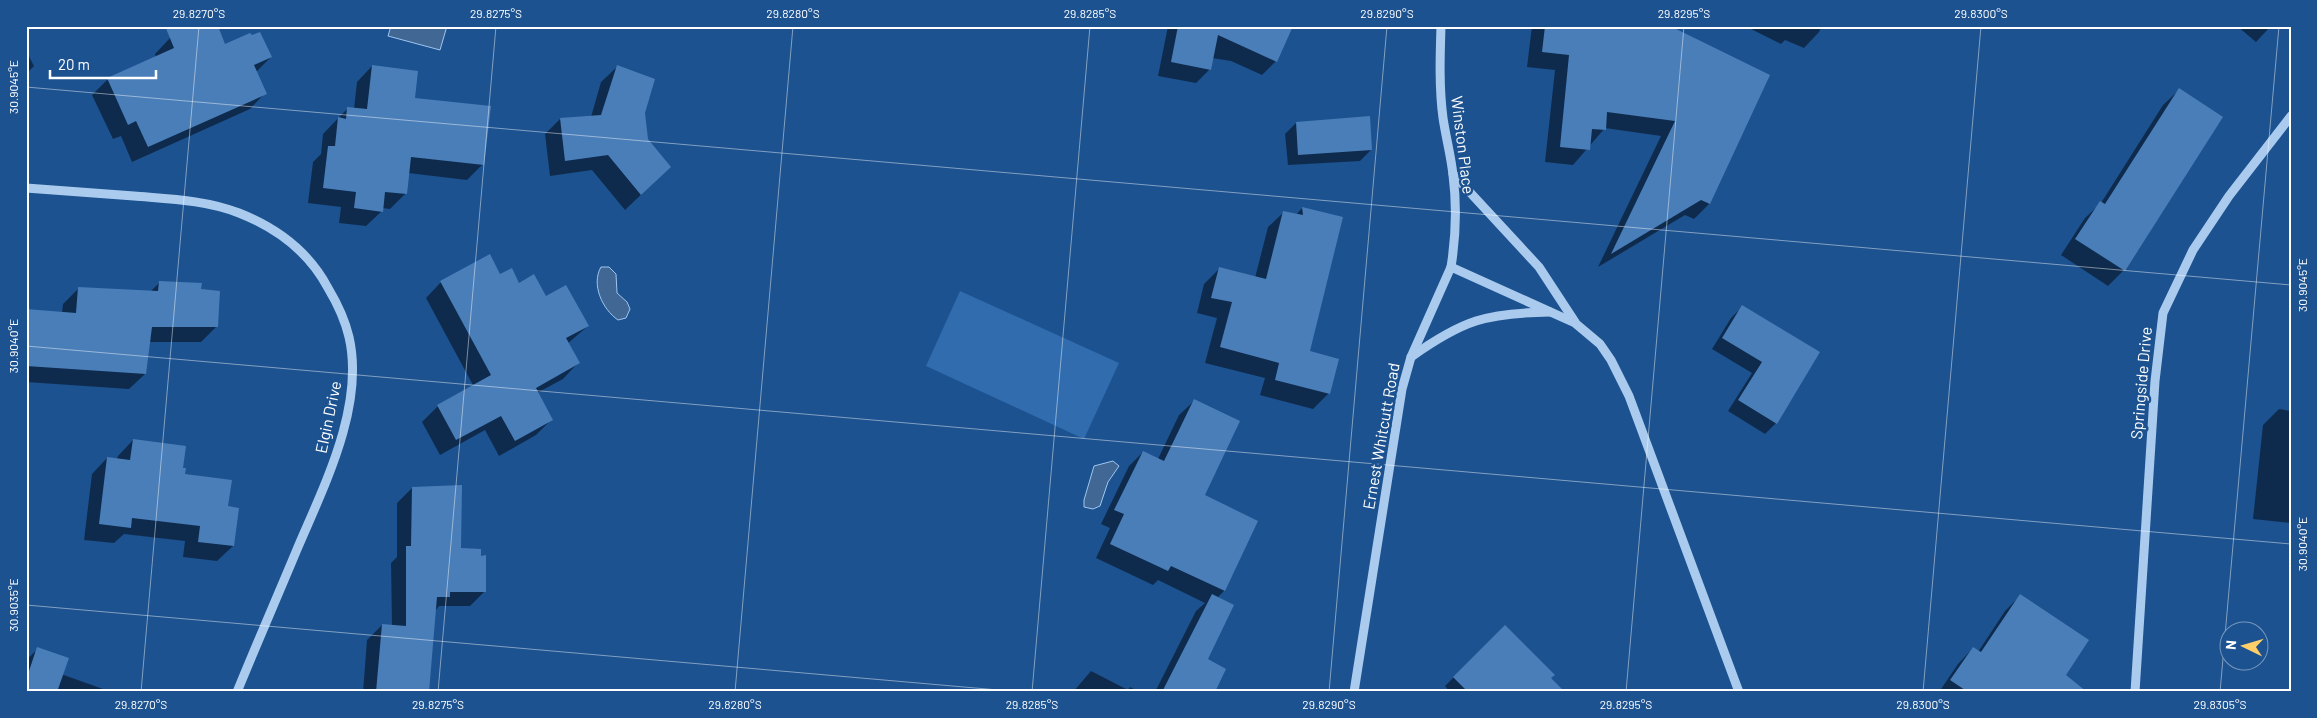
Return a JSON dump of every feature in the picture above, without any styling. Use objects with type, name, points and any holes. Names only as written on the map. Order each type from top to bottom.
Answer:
[{"type":"street","name":"Winston Place","points":[[1441,26],[1439,82],[1443,119],[1453,174],[1456,239],[1450,267]]},
{"type":"street","name":"Springside Drive","points":[[2136,692],[2155,381],[2163,313],[2193,250],[2229,196],[2291,116]]},
{"type":"street","points":[[1453,174],[1538,266],[1575,322],[1600,344],[1611,360],[1629,396],[1738,692]]},
{"type":"street","name":"Elgin Drive","points":[[26,188],[172,199],[198,202],[238,212],[287,238],[305,254],[323,278],[338,305],[349,338],[352,368],[348,407],[336,457],[237,692]]},
{"type":"street","points":[[1450,267],[1575,322]]},
{"type":"street","name":"Ernest Whitcutt Road","points":[[1354,692],[1402,389],[1410,357],[1450,267]]},
{"type":"street","points":[[1410,357],[1452,330],[1490,316],[1513,312],[1552,312]]},
{"type":"shaded area","points":[[391,26],[447,26],[440,50],[388,36]]},
{"type":"shaded area","points":[[601,267],[609,267],[616,274],[617,293],[627,302],[630,309],[626,318],[618,320],[603,303],[597,281]]},
{"type":"shaded area","points":[[960,291],[1119,363],[1084,439],[926,366]]},
{"type":"shaded area","points":[[1113,461],[1119,466],[1108,482],[1100,506],[1093,509],[1084,507],[1084,500],[1094,466]]},
{"type":"building","points":[[165,26],[218,26],[225,44],[250,33],[252,35],[260,32],[272,57],[254,65],[267,94],[148,147],[136,121],[128,125],[107,78],[174,48]]},
{"type":"building","points":[[1178,26],[1293,26],[1277,62],[1218,35],[1211,70],[1171,62]]},
{"type":"building","points":[[1545,26],[1670,26],[1770,75],[1710,204],[1701,200],[1611,254],[1675,121],[1607,112],[1606,130],[1592,129],[1590,150],[1560,147],[1569,55],[1542,52]]},
{"type":"building","points":[[372,65],[418,71],[415,98],[491,106],[484,165],[411,157],[407,194],[385,192],[383,212],[354,208],[356,192],[323,188],[328,146],[335,146],[338,117],[346,119],[347,107],[367,109]]},
{"type":"building","points":[[617,65],[655,79],[645,113],[648,139],[671,167],[641,195],[608,155],[565,161],[560,118],[601,115]]},
{"type":"building","points":[[2179,88],[2223,117],[2125,271],[2075,239],[2100,201],[2105,204]]},
{"type":"building","points":[[1370,116],[1372,150],[1298,155],[1296,122]]},
{"type":"building","points":[[1302,207],[1343,217],[1310,351],[1339,359],[1330,394],[1275,380],[1279,363],[1220,347],[1232,302],[1211,298],[1219,267],[1266,279],[1283,211],[1303,215]]},
{"type":"building","points":[[490,254],[500,274],[512,268],[519,283],[534,274],[546,296],[566,285],[589,326],[566,338],[580,363],[536,388],[553,420],[515,441],[501,416],[456,440],[437,405],[491,375],[440,281]]},
{"type":"building","points":[[159,281],[202,283],[201,289],[220,291],[218,327],[152,327],[146,374],[26,366],[26,309],[76,313],[78,287],[158,291]]},
{"type":"building","points":[[1742,305],[1820,352],[1777,424],[1738,400],[1762,362],[1722,338]]},
{"type":"building","points":[[1194,399],[1240,421],[1205,495],[1258,521],[1225,591],[1171,566],[1168,571],[1110,544],[1124,514],[1114,510],[1143,451],[1164,461]]},
{"type":"building","points":[[133,439],[186,446],[183,468],[186,468],[185,474],[232,480],[228,506],[239,508],[234,546],[198,542],[200,526],[132,518],[131,528],[99,524],[107,457],[130,460]]},
{"type":"building","points":[[462,485],[461,548],[481,549],[481,556],[486,555],[486,592],[450,592],[450,597],[437,597],[429,692],[376,692],[382,624],[406,626],[406,546],[411,546],[412,487]]},
{"type":"building","points":[[1212,594],[1234,605],[1208,659],[1226,669],[1215,692],[1162,692]]},
{"type":"building","points":[[2020,594],[2089,640],[2066,675],[2087,692],[1968,692],[1950,680],[1973,647],[1981,652]]},
{"type":"building","points":[[1505,625],[1555,675],[1551,678],[1565,692],[1468,692],[1453,677]]},
{"type":"building","points":[[37,647],[69,658],[57,692],[26,692],[26,680]]}]
